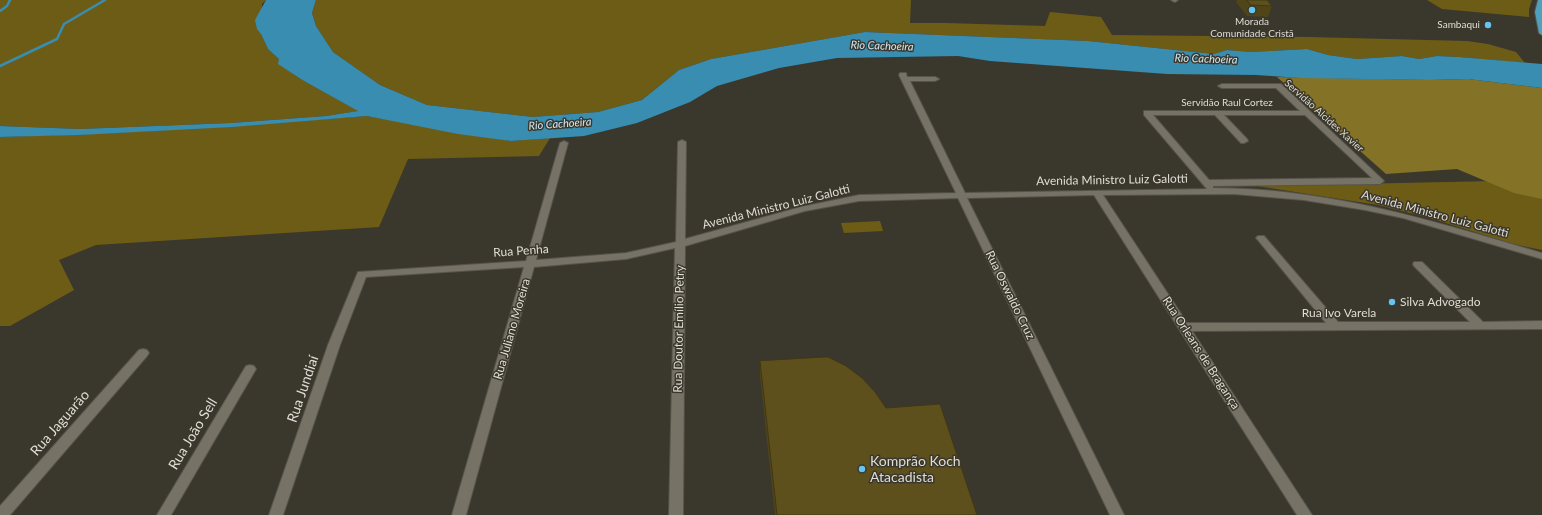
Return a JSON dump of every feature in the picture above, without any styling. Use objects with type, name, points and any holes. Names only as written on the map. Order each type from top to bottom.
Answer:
[{"type":"main road","points":[[1541,1],[1538,12],[1542,33]]},
{"type":"street","name":"Rua Oswaldo Cruz","points":[[935,79],[904,77],[1117,515]]},
{"type":"street","name":"Servidão Alcides Xavier","points":[[1210,187],[1380,181],[1278,86],[1222,86]]},
{"type":"street","name":"Servidão Raul Cortez","points":[[1210,187],[1147,112],[1307,113]]},
{"type":"street","points":[[1218,113],[1244,141]]},
{"type":"street","name":"Rua Doutor Emílio Petry","points":[[676,515],[682,142]]},
{"type":"street","name":"Rua Juliano Moreira","points":[[459,515],[564,143]]},
{"type":"street","name":"Avenida Ministro Luiz Galotti","points":[[680,244],[804,209],[843,200],[878,196],[1097,192],[1210,187],[1265,192],[1365,207],[1441,226],[1542,256]]},
{"type":"street","name":"Rua Orleans de Bragança","points":[[1097,192],[1305,515]]},
{"type":"street","points":[[1261,238],[1335,326]]},
{"type":"street","name":"Rua Penha","points":[[362,274],[530,264],[626,256],[680,244]]},
{"type":"street","points":[[1418,264],[1480,325]]},
{"type":"street","name":"Rua Jundiaí","points":[[276,515],[334,344],[362,274]]},
{"type":"street","name":"Rua Ivo Varela","points":[[1184,327],[1542,325]]},
{"type":"street","name":"Rua Jaguarão","points":[[1,515],[143,353]]},
{"type":"street","name":"Rua João Sell","points":[[164,515],[250,369]]},
{"type":"shaded area","points":[[0,0],[266,0],[262,4],[261,34],[268,49],[304,81],[359,111],[326,116],[231,123],[80,129],[0,126]]},
{"type":"shaded area","points":[[316,0],[911,0],[910,23],[1045,26],[1050,12],[1101,17],[1112,35],[1308,37],[1467,41],[1488,44],[1516,52],[1525,63],[1437,56],[1419,59],[1402,56],[1357,59],[1328,55],[1307,49],[1251,52],[1227,50],[1214,54],[1088,41],[865,32],[711,59],[679,70],[642,100],[598,112],[533,117],[427,105],[380,85],[333,52],[316,26],[312,13]]},
{"type":"shaded area","points":[[1427,0],[1532,0],[1529,9],[1529,17],[1442,9]]},
{"type":"shaded area","points":[[1277,77],[1430,80],[1468,79],[1542,88],[1542,199],[1514,193],[1457,169],[1386,174]]},
{"type":"shaded area","points":[[367,116],[511,141],[550,138],[539,156],[408,159],[379,227],[96,245],[59,260],[74,290],[10,326],[0,326],[0,137],[230,126]]},
{"type":"shaded area","points":[[1542,180],[1542,250],[1513,244],[1433,219],[1378,205],[1257,186]]},
{"type":"shaded area","points":[[880,221],[883,231],[844,233],[841,223]]},
{"type":"water","name":"Rio Cachoeira","points":[[266,0],[316,0],[312,13],[316,26],[333,52],[380,85],[427,105],[533,117],[598,112],[642,100],[679,70],[711,59],[865,32],[1088,41],[1214,54],[1227,50],[1251,52],[1307,49],[1328,55],[1357,59],[1402,56],[1419,59],[1437,56],[1459,57],[1542,64],[1542,88],[1468,79],[1430,80],[1301,78],[1256,75],[1167,74],[990,61],[958,56],[837,58],[779,68],[717,86],[690,102],[637,123],[584,136],[511,141],[458,134],[367,116],[232,127],[79,135],[0,137],[0,126],[80,129],[231,123],[326,116],[358,111],[304,81],[278,64],[279,59],[268,49],[257,29],[255,20]]},
{"type":"building","points":[[1247,0],[1267,0],[1272,6],[1251,5]]},
{"type":"building","name":"Komprão Koch Atacadista","points":[[828,357],[846,366],[862,378],[875,392],[886,408],[940,404],[977,515],[777,515],[760,361]]},
{"type":"waterway","points":[[0,11],[7,6],[10,0]]},
{"type":"waterway","points":[[0,66],[57,39],[64,24],[105,0]]},
{"type":"place","name":"Morada Comunidade Cristã","points":[[1252,10]]},
{"type":"place","name":"Sambaqui","points":[[1488,25]]},
{"type":"place","name":"Silva Advogado","points":[[1392,302]]},
{"type":"place","name":"Komprão Koch Atacadista","points":[[862,469]]}]
